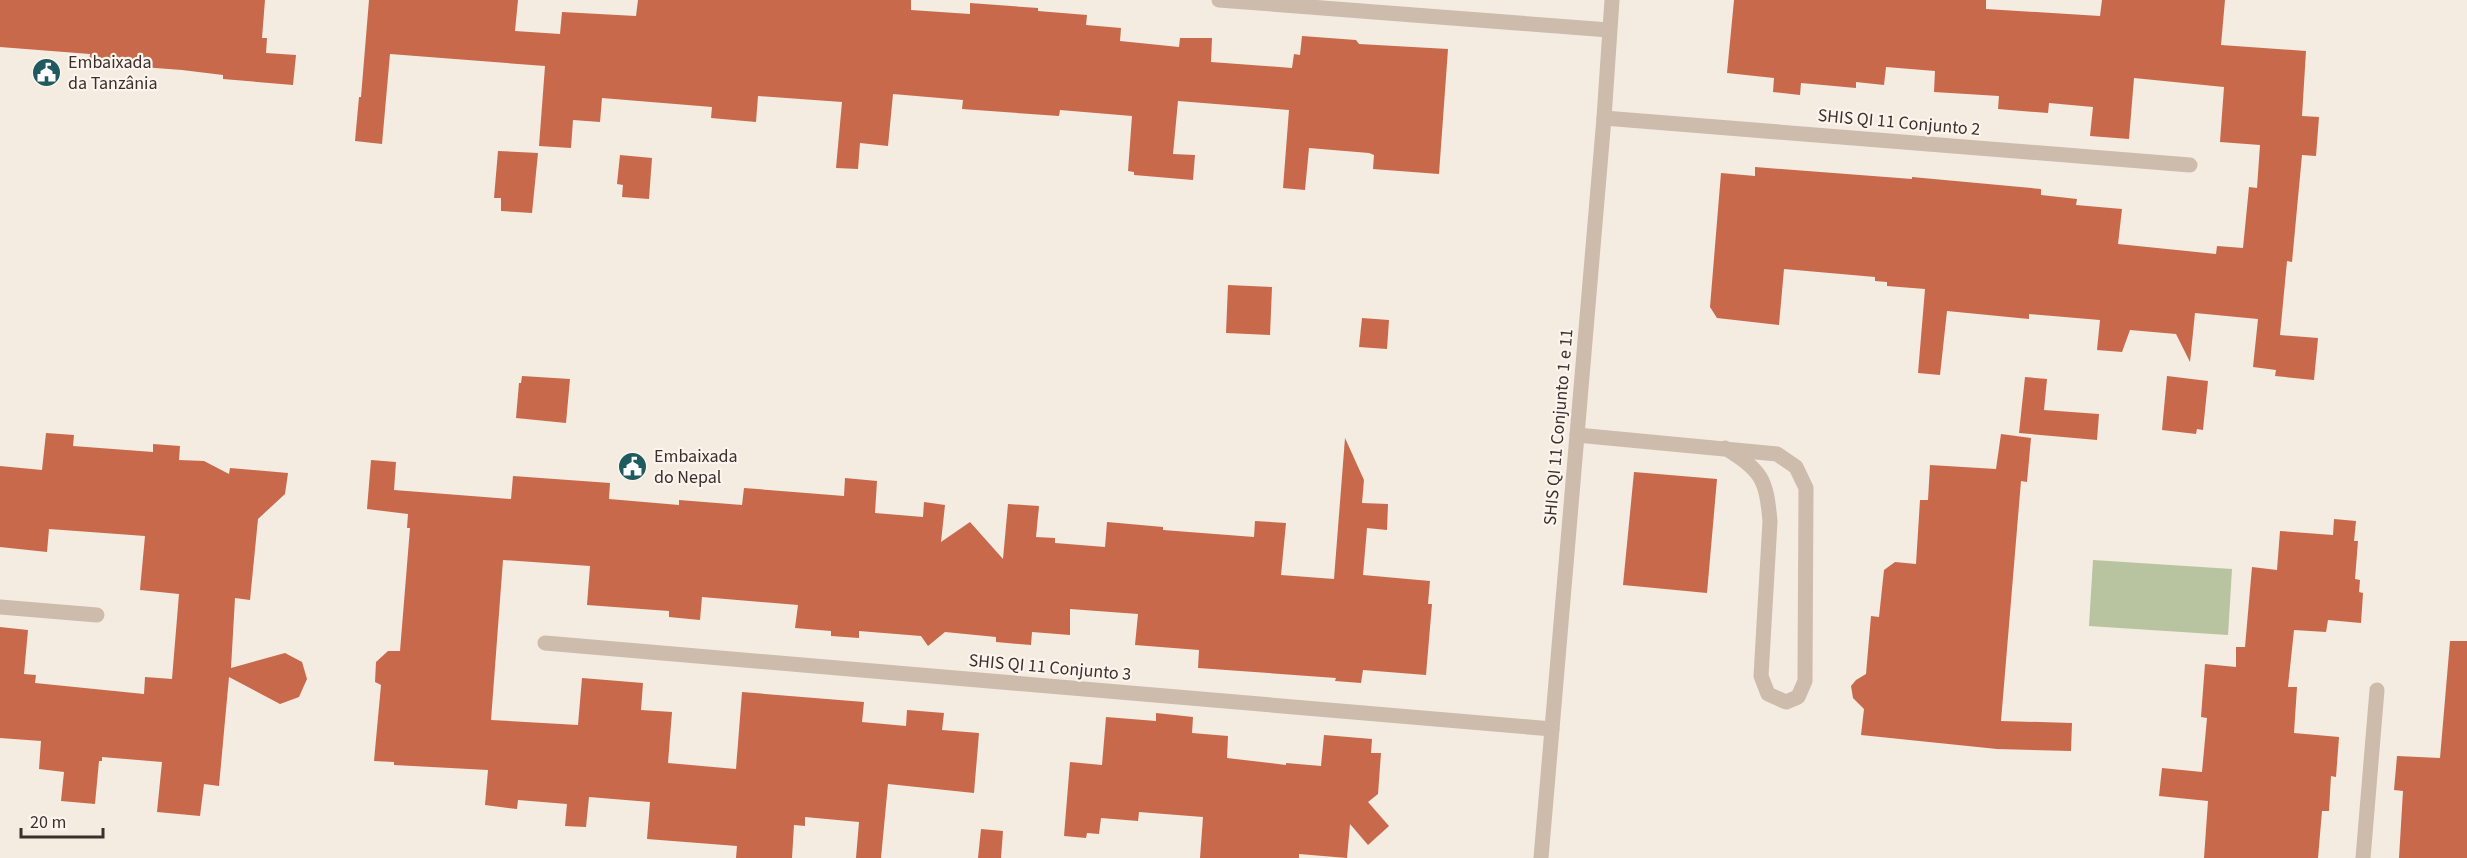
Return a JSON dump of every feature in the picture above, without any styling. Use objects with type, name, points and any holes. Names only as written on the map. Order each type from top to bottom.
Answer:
[{"type":"street","points":[[1219,0],[1609,30]]},
{"type":"street","name":"SHIS QI 11 Conjunto 1 e 11","points":[[1540,858],[1604,118],[1612,0]]},
{"type":"street","name":"SHIS QI 11 Conjunto 2","points":[[1604,118],[2190,165]]},
{"type":"street","points":[[1577,435],[1725,448],[1777,454],[1796,467],[1806,488],[1805,681],[1798,697],[1786,702],[1768,694],[1761,676],[1770,521],[1768,498],[1763,479],[1752,465],[1725,448]]},
{"type":"street","points":[[0,607],[97,615]]},
{"type":"street","name":"SHIS QI 11 Conjunto 3","points":[[545,643],[1552,729]]},
{"type":"street","points":[[2363,858],[2377,690]]},
{"type":"green space","points":[[2093,560],[2232,569],[2228,635],[2089,626]]},
{"type":"building","points":[[0,0],[265,0],[262,38],[267,38],[266,53],[296,55],[293,85],[223,79],[223,75],[182,70],[89,63],[90,54],[0,47]]},
{"type":"building","points":[[369,0],[518,0],[515,31],[560,34],[562,12],[636,16],[638,0],[911,0],[911,10],[970,14],[970,3],[1038,8],[1038,11],[1087,15],[1086,25],[1121,28],[1120,41],[1179,47],[1180,38],[1212,38],[1211,62],[1292,68],[1294,54],[1300,55],[1302,36],[1356,40],[1359,44],[1448,49],[1439,174],[1373,169],[1374,155],[1369,153],[1309,148],[1305,190],[1283,188],[1289,110],[1178,101],[1173,154],[1195,155],[1193,180],[1134,175],[1134,172],[1128,171],[1132,116],[1060,110],[1059,116],[962,109],[963,100],[893,94],[888,146],[860,143],[858,169],[836,168],[842,102],[758,96],[756,122],[711,118],[712,107],[602,98],[600,122],[573,120],[571,148],[539,146],[545,66],[390,54],[382,144],[355,141]]},
{"type":"building","points":[[1734,0],[1986,0],[1986,9],[2100,16],[2102,0],[2225,0],[2221,45],[2306,51],[2302,116],[2319,117],[2316,156],[2302,155],[2292,262],[2287,261],[2280,335],[2318,338],[2314,380],[2275,376],[2276,370],[2253,367],[2258,319],[2195,313],[2190,362],[2176,334],[2130,330],[2122,352],[2097,350],[2100,320],[2029,314],[2029,319],[1947,311],[1940,375],[1918,373],[1925,289],[1887,286],[1887,282],[1875,281],[1875,277],[1784,269],[1779,325],[1717,318],[1710,307],[1721,173],[1755,176],[1755,167],[1912,179],[1912,177],[2041,189],[2041,195],[2077,199],[2076,205],[2122,209],[2118,244],[2216,254],[2217,246],[2243,248],[2249,187],[2257,188],[2260,145],[2220,142],[2224,87],[2134,78],[2129,139],[2090,136],[2093,107],[2049,103],[2048,113],[1998,109],[1999,96],[1934,92],[1935,71],[1886,67],[1884,85],[1856,82],[1856,88],[1801,83],[1800,95],[1773,92],[1774,78],[1727,73]]},
{"type":"building","points":[[498,151],[538,153],[532,213],[501,211],[501,198],[494,198]]},
{"type":"building","points":[[620,155],[652,158],[649,199],[622,197],[623,185],[617,184]]},
{"type":"building","points":[[1228,285],[1272,287],[1270,335],[1226,333]]},
{"type":"building","points":[[1362,318],[1389,320],[1387,349],[1359,347]]},
{"type":"building","points":[[522,376],[570,379],[566,423],[516,418],[519,383],[521,383]]},
{"type":"building","points":[[2167,376],[2208,381],[2203,430],[2197,429],[2196,434],[2162,430]]},
{"type":"building","points":[[2025,377],[2047,379],[2044,410],[2099,414],[2097,440],[2019,433]]},
{"type":"building","points":[[46,433],[74,435],[73,446],[153,452],[153,444],[180,446],[179,460],[204,461],[229,474],[230,468],[288,473],[285,494],[258,519],[250,600],[235,598],[231,668],[285,653],[302,662],[307,679],[299,697],[280,704],[229,677],[219,786],[204,784],[200,816],[157,812],[162,762],[102,757],[102,761],[99,761],[95,804],[61,801],[64,772],[39,769],[41,741],[0,738],[0,627],[28,630],[24,674],[36,675],[35,683],[144,694],[145,677],[172,679],[179,594],[140,590],[145,536],[49,529],[47,552],[0,547],[0,466],[42,470]]},
{"type":"building","points":[[2001,434],[2031,438],[2027,482],[2021,481],[2001,721],[2072,723],[2071,751],[1997,749],[1861,735],[1864,709],[1853,698],[1851,686],[1866,674],[1871,616],[1879,617],[1884,570],[1895,562],[1916,564],[1920,500],[1928,500],[1930,465],[1996,469]]},
{"type":"building","points":[[1345,438],[1364,480],[1362,503],[1388,504],[1387,530],[1367,528],[1363,575],[1430,581],[1428,604],[1432,604],[1426,675],[1363,670],[1361,683],[1335,681],[1336,678],[1198,668],[1199,650],[1135,645],[1138,614],[1070,609],[1070,635],[1032,632],[1031,645],[996,642],[996,637],[945,632],[928,646],[921,636],[859,631],[859,638],[831,636],[831,631],[795,628],[798,605],[702,597],[700,620],[669,617],[669,611],[587,605],[590,566],[503,560],[491,720],[578,725],[582,678],[643,683],[641,710],[672,712],[668,763],[736,769],[742,692],[864,702],[862,722],[906,726],[907,710],[944,713],[942,730],[979,733],[974,793],[888,784],[881,858],[856,858],[859,822],[805,817],[805,826],[794,825],[792,858],[736,858],[737,846],[647,839],[650,802],[589,797],[586,827],[565,826],[567,804],[518,800],[517,809],[485,805],[488,770],[394,765],[394,762],[374,761],[381,685],[375,682],[376,662],[388,651],[400,651],[410,528],[407,528],[408,514],[367,509],[371,460],[396,462],[394,490],[511,499],[513,476],[610,483],[609,499],[679,505],[679,500],[742,505],[744,488],[844,496],[845,478],[877,481],[875,513],[923,517],[924,502],[945,505],[941,542],[970,522],[1003,559],[1008,504],[1039,506],[1036,537],[1055,538],[1055,543],[1105,547],[1107,522],[1163,527],[1163,530],[1254,537],[1255,521],[1286,523],[1281,575],[1334,579]]},
{"type":"building","points":[[1634,472],[1717,479],[1707,593],[1623,585]]},
{"type":"building","points":[[2334,519],[2356,521],[2354,541],[2358,541],[2355,579],[2360,580],[2359,592],[2363,593],[2361,623],[2328,620],[2326,632],[2294,630],[2288,687],[2297,687],[2294,733],[2339,737],[2336,777],[2331,776],[2329,811],[2322,811],[2318,858],[2204,858],[2208,801],[2159,796],[2162,768],[2202,772],[2207,718],[2201,717],[2205,664],[2236,667],[2236,647],[2245,647],[2252,567],[2277,570],[2280,531],[2333,535]]},
{"type":"building","points":[[2450,641],[2467,641],[2467,858],[2399,858],[2403,791],[2394,790],[2397,756],[2440,758]]},
{"type":"building","points":[[1156,713],[1193,717],[1192,733],[1228,736],[1227,758],[1286,765],[1286,763],[1321,766],[1324,735],[1372,739],[1371,753],[1381,753],[1378,794],[1368,802],[1389,826],[1368,845],[1350,824],[1347,858],[1299,854],[1299,858],[1200,858],[1203,817],[1139,812],[1138,821],[1101,818],[1099,834],[1087,833],[1086,838],[1064,836],[1070,762],[1102,765],[1106,717],[1156,721]]},
{"type":"building","points":[[981,829],[1003,831],[1001,858],[978,858]]},
{"type":"place","name":"Embaixada da Tanzânia","points":[[47,72]]},
{"type":"place","name":"Embaixada do Nepal","points":[[633,466]]}]
